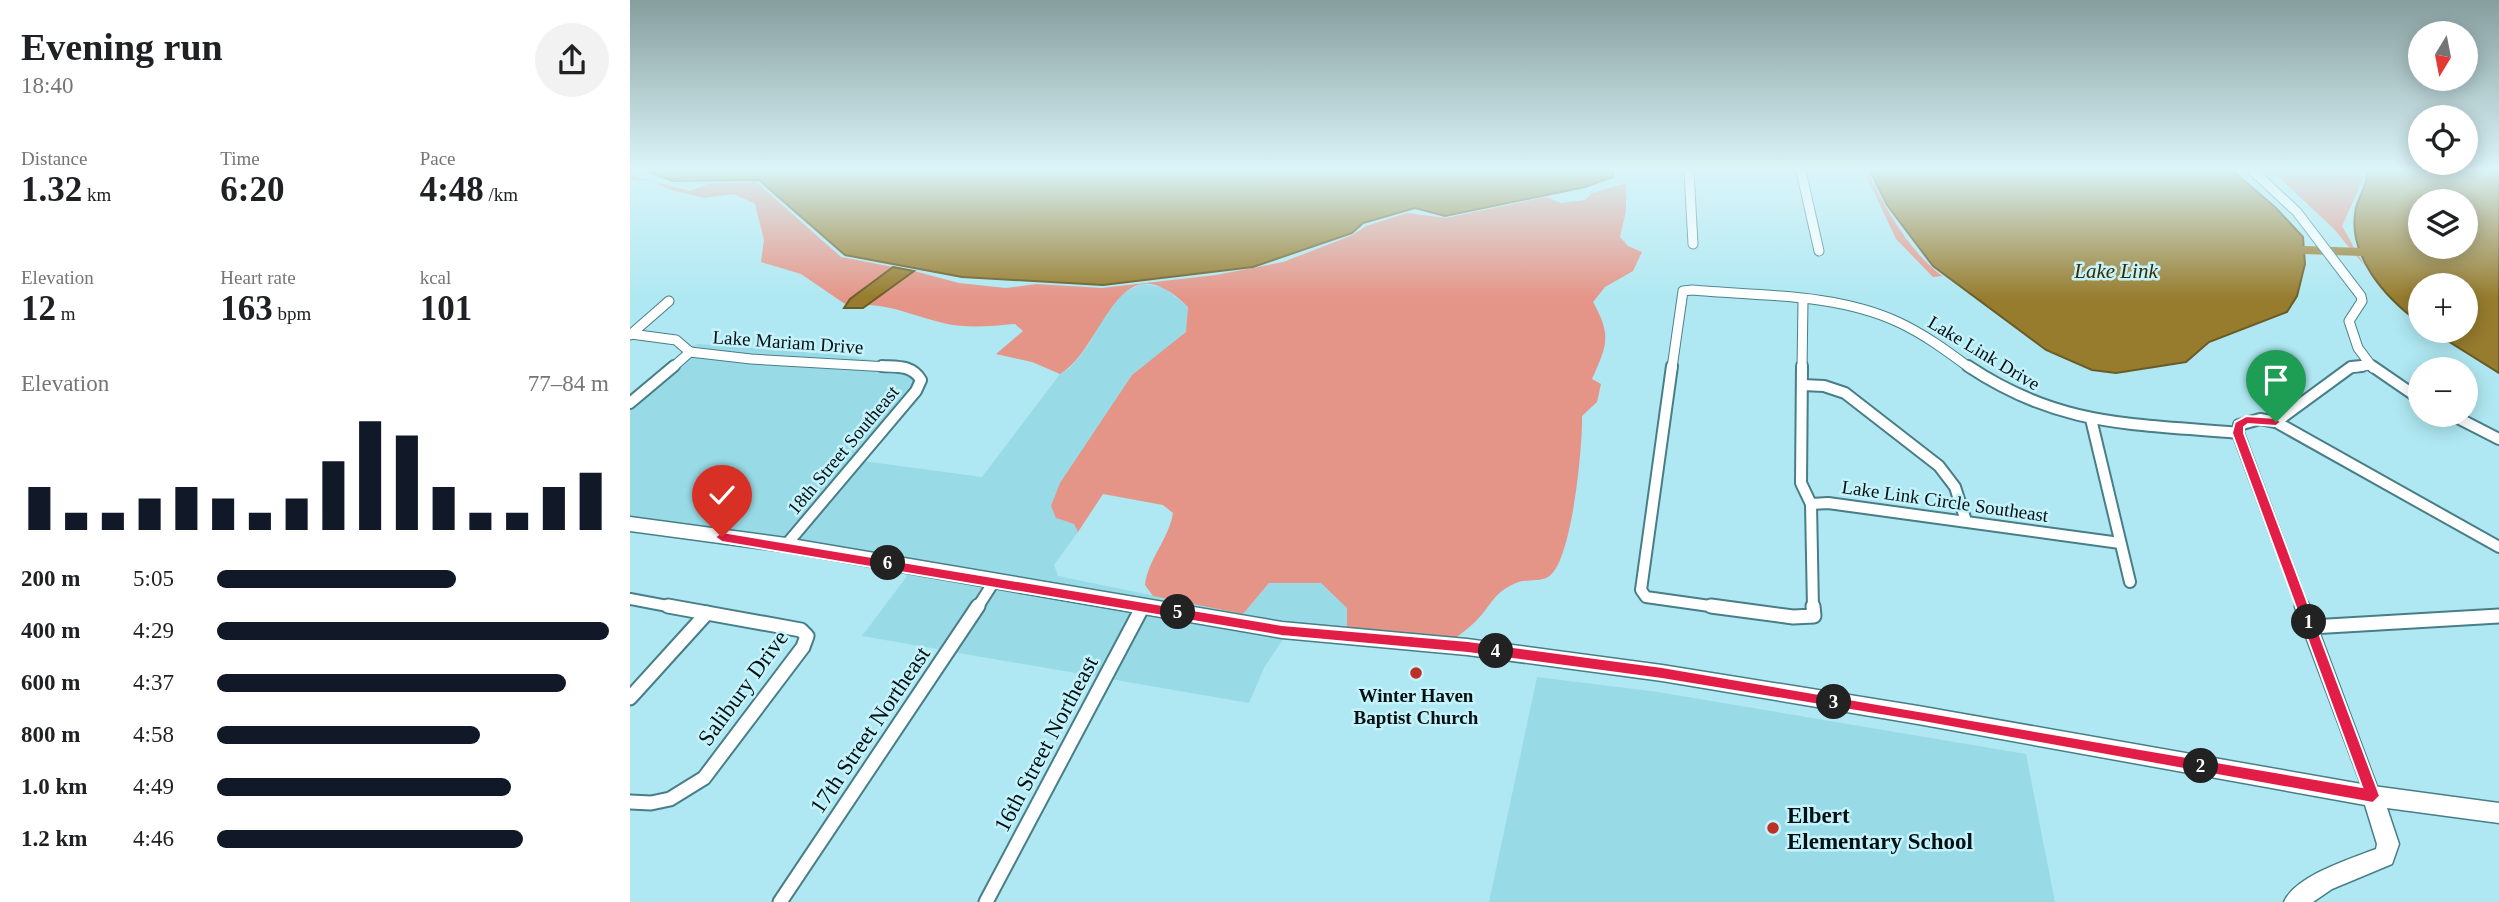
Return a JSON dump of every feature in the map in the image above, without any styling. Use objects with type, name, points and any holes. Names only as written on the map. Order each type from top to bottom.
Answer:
[{"type":"main road","points":[[630,524],[786,545],[1282,630],[1468,647],[1662,673],[1923,716],[2373,796],[2493,813]]},
{"type":"main road","points":[[2295,902],[2324,881],[2384,856],[2388,844],[2373,796]]},
{"type":"street","points":[[1691,213],[1693,244]]},
{"type":"street","points":[[1810,213],[1819,251]]},
{"type":"street","points":[[2298,213],[2361,296],[2362,300],[2349,321],[2369,365],[2392,384],[2408,393]]},
{"type":"street","name":"Lake Link Drive","points":[[1811,504],[1811,587],[1814,616],[1801,618],[1646,597],[1641,590],[1682,292],[1803,302],[1861,310],[1897,321],[2019,397],[2042,407],[2091,419],[2238,433],[2239,425],[2246,420],[2276,422]]},
{"type":"street","points":[[631,335],[669,300]]},
{"type":"street","points":[[1803,302],[1801,482],[1811,504]]},
{"type":"street","points":[[631,335],[676,340],[690,352]]},
{"type":"street","name":"Lake Mariam Drive","points":[[630,404],[690,352],[751,359],[905,368],[918,375]]},
{"type":"street","points":[[2369,365],[2351,367],[2276,422],[2499,547]]},
{"type":"street","name":"18th Street Southeast","points":[[786,545],[916,391],[921,380],[918,375]]},
{"type":"street","points":[[1804,385],[1824,386],[1845,393],[1940,467],[1955,487],[1966,521]]},
{"type":"street","points":[[2091,419],[2130,582]]},
{"type":"street","points":[[2476,427],[2499,439]]},
{"type":"street","points":[[2238,433],[2373,796]]},
{"type":"street","name":"Lake Link Circle Southeast","points":[[1811,504],[1828,503],[2120,543]]},
{"type":"street","name":"17th Street Northeast","points":[[780,902],[995,580]]},
{"type":"street","name":"Salibury Drive","points":[[630,599],[801,630],[807,636],[803,647],[704,778],[685,795],[646,805],[630,802]]},
{"type":"street","name":"16th Street Northeast","points":[[986,902],[1143,606]]},
{"type":"street","points":[[630,698],[707,613]]},
{"type":"street","points":[[2311,627],[2499,616]]},
{"type":"shaded area","points":[[757,213],[791,213],[841,257],[893,267],[845,304],[801,274],[761,262],[764,240]]},
{"type":"shaded area","points":[[1407,213],[1446,218],[1469,213],[1626,213],[1620,237],[1628,246],[1642,252],[1633,271],[1605,287],[1593,302],[1605,332],[1604,349],[1592,379],[1601,384],[1597,402],[1582,416],[1578,476],[1570,528],[1556,567],[1548,577],[1508,587],[1474,623],[1453,640],[1347,633],[1347,608],[1321,583],[1269,583],[1243,614],[1153,596],[1145,585],[1147,576],[1173,513],[1163,505],[1103,494],[1078,532],[1074,524],[1056,518],[1051,506],[1060,483],[1132,375],[1186,332],[1188,307],[1164,288],[1144,284],[1128,290],[1114,304],[1076,361],[1060,374],[1032,362],[996,354],[1023,331],[1015,324],[952,325],[868,305],[914,271],[959,283],[1006,288],[1036,284],[1102,288],[1216,275],[1283,262],[1353,235],[1366,226]]},
{"type":"shaded area","points":[[1884,213],[1889,213],[1919,255],[1942,276],[1933,277],[1896,239]]},
{"type":"shaded area","points":[[2317,213],[2348,213],[2342,226],[2364,265]]},
{"type":"shaded area","points":[[1142,284],[1163,287],[1188,307],[1187,332],[1132,375],[1098,428],[1056,518],[1074,524],[1078,532],[1054,565],[1058,576],[1243,614],[1269,583],[1322,583],[1347,608],[1349,628],[1284,625],[795,542],[863,461],[982,477],[1060,374],[1070,368],[1089,344],[1109,308],[1123,293]]},
{"type":"shaded area","points":[[699,344],[833,354],[891,363],[754,356],[694,349],[691,346]]},
{"type":"shaded area","points":[[689,356],[902,371],[912,375],[916,382],[785,540],[630,519],[630,408]]},
{"type":"shaded area","points":[[910,572],[987,585],[943,650],[862,636]]},
{"type":"shaded area","points":[[997,586],[1136,610],[1099,677],[953,652]]},
{"type":"shaded area","points":[[1146,612],[1285,636],[1264,668],[1249,703],[1110,679]]},
{"type":"shaded area","name":"Elbert Elementary School","points":[[1537,677],[1658,692],[2026,754],[2055,902],[1489,902]]},
{"type":"water","points":[[797,213],[1397,213],[1363,223],[1352,233],[1253,267],[1103,285],[962,277],[845,255]]},
{"type":"water","points":[[1434,213],[1459,213],[1445,216]]},
{"type":"water","name":"Lake Link","points":[[1893,213],[2281,213],[2303,237],[2305,264],[2297,296],[2287,312],[2209,342],[2186,362],[2116,373],[2092,370],[2046,350],[1933,266]]},
{"type":"water","points":[[2355,213],[2408,213],[2408,259],[2478,259],[2478,213],[2499,213],[2499,373],[2478,360],[2478,357],[2451,343],[2478,343],[2478,273],[2408,273],[2408,314],[2371,273],[2357,242]]},
{"type":"water","points":[[893,267],[914,271],[863,308],[844,308],[850,299]]},
{"type":"waterway","points":[[2304,250],[2362,252]]},
{"type":"place","name":"Winter Haven Baptist Church","points":[[1416,673]]},
{"type":"place","name":"Elbert Elementary School","points":[[1773,828]]},
{"type":"route","points":[[722,537],[786,545],[1282,630],[1355,639],[1468,647],[1662,673],[1923,716],[2373,796],[2238,433],[2239,425],[2246,420],[2276,422]]}]
